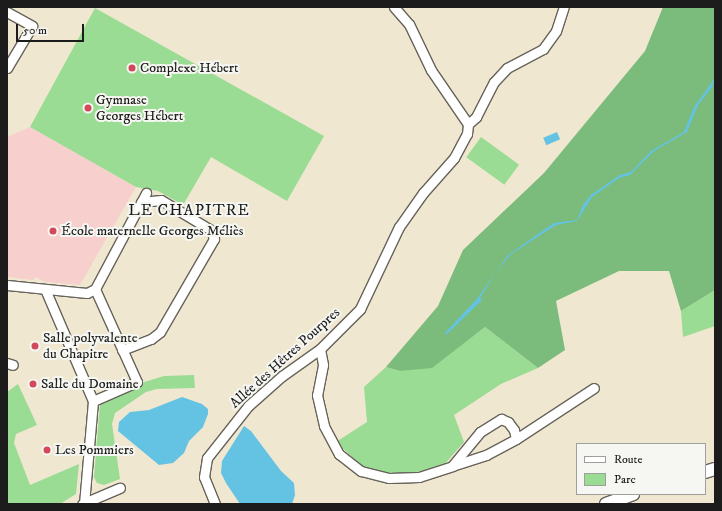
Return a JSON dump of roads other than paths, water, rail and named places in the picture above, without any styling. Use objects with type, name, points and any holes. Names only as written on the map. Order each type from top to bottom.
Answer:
[{"type":"street","points":[[394,7],[409,24],[431,70],[468,124]]},
{"type":"street","name":"Allée des Hêtres Pourpres","points":[[215,504],[204,477],[207,458],[248,406],[282,376],[320,349],[360,309],[399,227],[423,193],[454,158],[467,134],[468,124],[476,117],[494,82],[507,68],[543,49],[556,31],[564,7]]},
{"type":"street","points":[[7,12],[32,26],[7,68]]},
{"type":"street","points":[[7,285],[88,293],[95,289],[146,193]]},
{"type":"street","points":[[122,350],[151,339],[160,332],[214,239],[211,230],[161,200],[141,202]]},
{"type":"street","points":[[45,289],[93,400],[83,504],[120,488]]},
{"type":"street","points":[[93,400],[137,382],[95,289]]},
{"type":"street","points":[[320,349],[323,366],[317,395],[324,426],[339,454],[361,471],[389,478],[419,477],[486,455],[516,440],[594,388]]},
{"type":"street","points":[[452,466],[468,444],[495,421],[501,419],[508,422],[514,430],[516,440]]},
{"type":"street","points":[[606,504],[631,495]]},
{"type":"water","points":[[715,78],[712,87],[698,105],[687,132],[654,151],[630,175],[619,178],[592,197],[577,221],[556,225],[511,254],[496,272],[508,255],[554,223],[577,220],[583,205],[591,195],[620,175],[631,172],[651,151],[684,132],[694,107]]},
{"type":"water","points":[[557,132],[560,139],[546,145],[543,138]]},
{"type":"water","points":[[496,272],[480,298],[482,300],[446,335],[445,333],[477,299]]},
{"type":"water","points":[[182,397],[202,404],[208,409],[208,414],[203,427],[189,441],[184,453],[173,463],[159,465],[118,431],[119,422],[130,412],[149,410]]},
{"type":"water","points":[[244,426],[251,431],[281,471],[294,483],[295,495],[292,504],[240,504],[226,483],[221,473],[222,461]]},
{"type":"place","name":"Complexe Hébert","points":[[132,68]]},
{"type":"place","name":"Gymnase Georges Hébert","points":[[88,108]]},
{"type":"place","name":"École maternelle Georges Méliès","points":[[53,231]]},
{"type":"place","name":"Salle polyvalente du Chapitre","points":[[35,346]]},
{"type":"place","name":"Salle du Domaine","points":[[33,384]]},
{"type":"place","name":"Les Pommiers","points":[[47,450]]},
{"type":"district","name":"LE CHAPITRE","points":[[189,210]]}]
